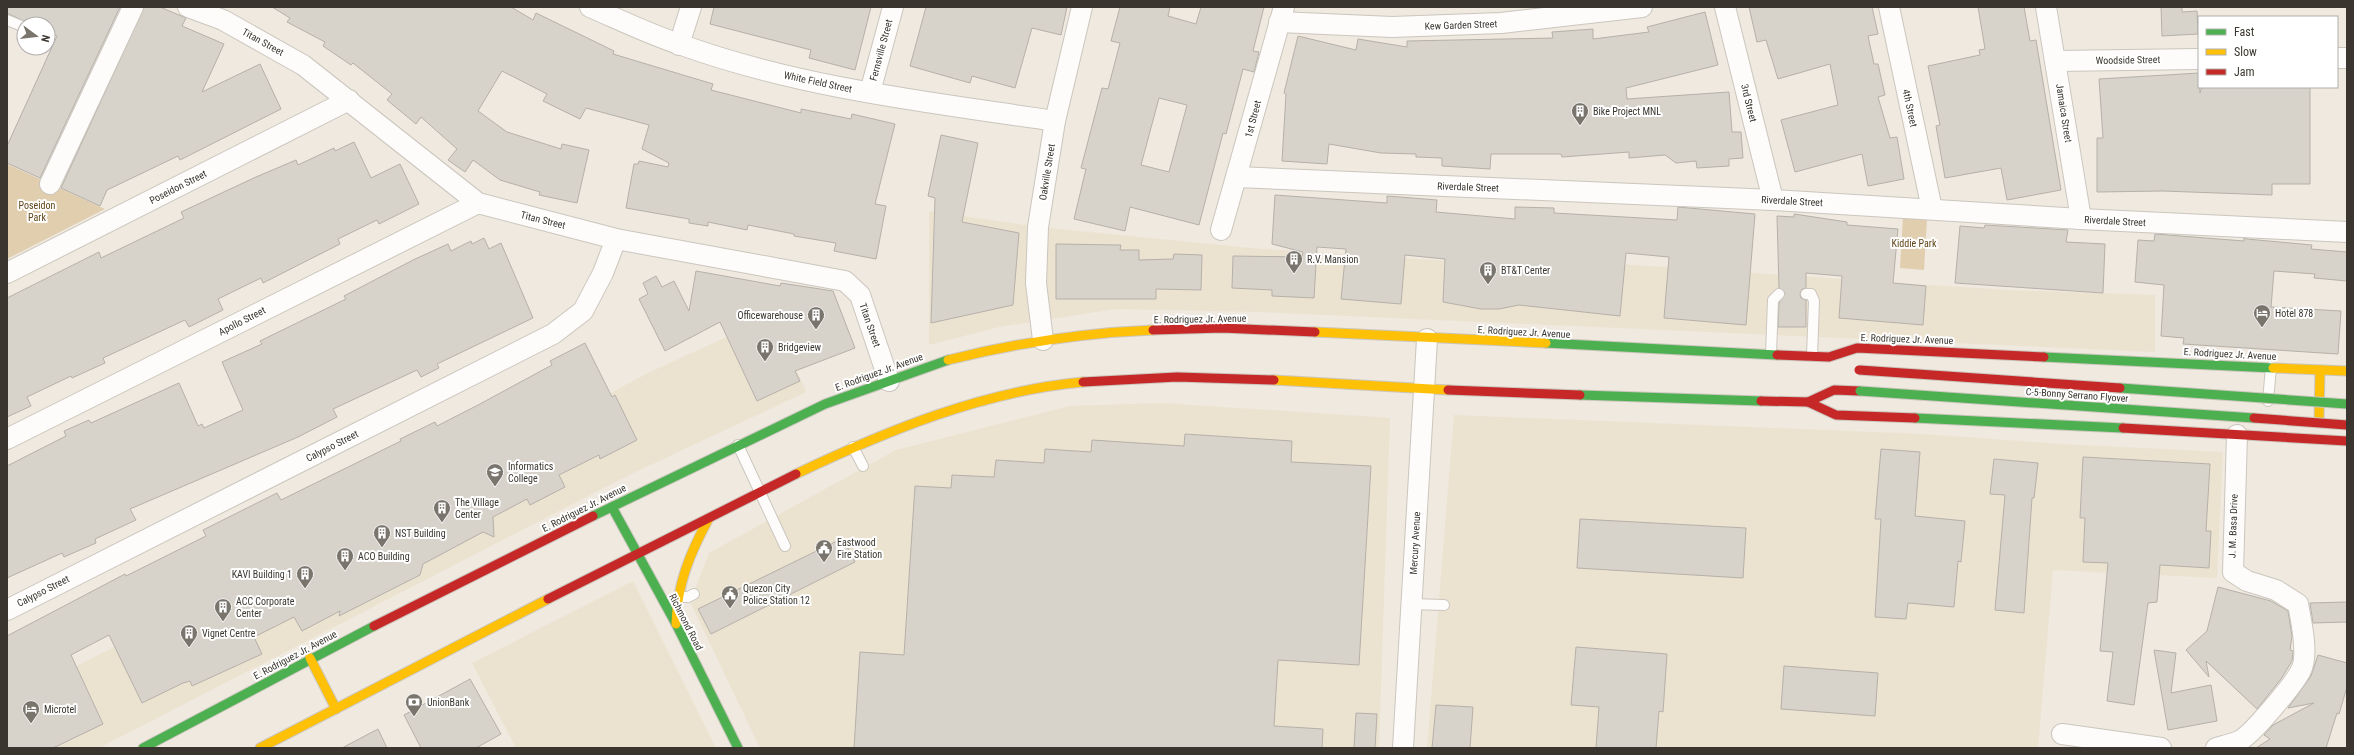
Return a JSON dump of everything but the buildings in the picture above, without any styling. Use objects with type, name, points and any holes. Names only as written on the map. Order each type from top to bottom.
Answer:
[{"type":"main road","name":"E. Rodriguez Jr. Avenue","points":[[144,748],[310,658],[612,507],[825,404],[942,361],[1000,347],[1108,332],[1222,328],[1427,339],[1829,357],[1857,348],[2347,371]]},
{"type":"main road","name":"C-5-Bonny Serrano Flyover","points":[[1829,357],[1860,370],[2347,404]]},
{"type":"main road","points":[[2319,439],[2320,370]]},
{"type":"main road","points":[[260,748],[638,553],[853,447],[943,411],[1030,390],[1111,379],[1219,377],[1424,389],[1808,402],[1836,416],[1983,420],[2347,441]]},
{"type":"main road","name":"C-5-Bonny Serrano Flyover","points":[[1808,402],[1834,390],[1860,391],[2347,425]]},
{"type":"main road","name":"Richmond Road","points":[[612,507],[676,624],[738,748]]},
{"type":"main road","points":[[676,624],[676,597],[688,555],[709,518]]},
{"type":"main road","points":[[310,658],[336,709]]},
{"type":"street","points":[[50,184],[133,7]]},
{"type":"street","name":"Titan Street","points":[[188,7],[223,20],[303,65],[478,203],[616,238],[845,281],[860,295],[889,381]]},
{"type":"street","name":"White Field Street","points":[[590,7],[679,45],[780,74],[870,92],[1055,121]]},
{"type":"street","points":[[679,45],[690,7]]},
{"type":"street","name":"Fernsville Street","points":[[870,92],[893,7]]},
{"type":"street","name":"Oakville Street","points":[[1043,340],[1036,283],[1038,227],[1055,121],[1082,7]]},
{"type":"street","name":"Kew Garden Street","points":[[1282,15],[1392,27],[1501,23],[1642,7]]},
{"type":"street","name":"3rd Street","points":[[1725,7],[1773,200]]},
{"type":"street","name":"4th Street","points":[[1889,7],[1932,209]]},
{"type":"street","name":"Jamaica Street","points":[[2046,7],[2081,219]]},
{"type":"street","name":"1st Street","points":[[1221,230],[1282,15]]},
{"type":"street","name":"Woodside Street","points":[[2056,61],[2198,59]]},
{"type":"street","name":"Poseidon Street","points":[[7,273],[349,100]]},
{"type":"street","name":"Riverdale Street","points":[[1237,177],[1773,200],[2081,219],[2347,232]]},
{"type":"street","name":"Apollo Street","points":[[7,439],[478,203]]},
{"type":"street","name":"Calypso Street","points":[[7,610],[553,334],[582,311],[603,272],[616,238]]},
{"type":"street","name":"Mercury Avenue","points":[[1403,748],[1427,339]]},
{"type":"street","name":"J. M. Basa Drive","points":[[2216,748],[2240,741],[2255,729],[2293,682],[2302,670],[2305,634],[2298,604],[2276,590],[2247,581],[2233,572],[2237,435]]},
{"type":"street","points":[[2062,734],[2161,748]]},
{"type":"lane","points":[[1771,354],[1773,300],[1779,294]]},
{"type":"lane","points":[[1806,294],[1811,294],[1814,301],[1812,356]]},
{"type":"lane","points":[[2265,437],[2271,367]]},
{"type":"lane","points":[[738,445],[785,546]]},
{"type":"lane","points":[[853,447],[862,466]]},
{"type":"lane","points":[[676,597],[694,594]]},
{"type":"lane","points":[[1411,604],[1444,605]]},
{"type":"shaded area","points":[[929,211],[1038,227],[1251,248],[1449,261],[1528,258],[2007,290],[2155,295],[2155,352],[1260,312],[1116,309],[999,327],[929,345]]},
{"type":"shaded area","points":[[773,316],[806,392],[627,476],[99,748],[7,748],[7,701],[465,470],[650,372]]},
{"type":"shaded area","points":[[1162,403],[1390,418],[1379,748],[760,748],[690,602],[709,553],[896,450],[1070,406]]},
{"type":"shaded area","points":[[1454,415],[1924,434],[2061,444],[2223,452],[2217,578],[2053,570],[2038,748],[1427,748]]},
{"type":"shaded area","points":[[633,581],[716,748],[516,748],[472,663]]},
{"type":"green space","name":"Poseidon Park","points":[[7,164],[105,209],[7,259]]},
{"type":"green space","name":"Kiddie Park","points":[[1903,217],[1927,218],[1924,270],[1900,268]]},
{"type":"traffic: fast","points":[[1546,343],[1777,355]]},
{"type":"traffic: fast","points":[[2044,357],[2273,368]]},
{"type":"traffic: fast","points":[[593,516],[825,404],[948,360]]},
{"type":"traffic: fast","points":[[2120,388],[2347,404]]},
{"type":"traffic: fast","points":[[1860,391],[2254,418]]},
{"type":"traffic: fast","points":[[1580,395],[1761,401]]},
{"type":"traffic: fast","points":[[1915,418],[2123,428]]},
{"type":"traffic: fast","points":[[612,507],[676,624],[738,748]]},
{"type":"traffic: fast","points":[[143,748],[374,626]]},
{"type":"traffic: slow","points":[[948,360],[1024,344],[1075,336],[1153,330]]},
{"type":"traffic: slow","points":[[1315,332],[1546,343]]},
{"type":"traffic: slow","points":[[2273,368],[2347,371]]},
{"type":"traffic: slow","points":[[2319,420],[2320,370]]},
{"type":"traffic: slow","points":[[1274,380],[1448,390]]},
{"type":"traffic: slow","points":[[796,474],[900,428],[936,415],[1009,394],[1083,382]]},
{"type":"traffic: slow","points":[[676,624],[679,595],[690,556],[709,518]]},
{"type":"traffic: slow","points":[[260,748],[548,599]]},
{"type":"traffic: slow","points":[[310,658],[336,709]]},
{"type":"traffic: jam","points":[[1153,330],[1222,328],[1315,332]]},
{"type":"traffic: jam","points":[[1777,355],[1829,357],[1857,348],[2044,357]]},
{"type":"traffic: jam","points":[[1859,370],[2120,388]]},
{"type":"traffic: jam","points":[[1083,382],[1177,377],[1274,380]]},
{"type":"traffic: jam","points":[[1448,390],[1580,395]]},
{"type":"traffic: jam","points":[[1808,402],[1834,390],[1860,391]]},
{"type":"traffic: jam","points":[[1761,401],[1808,402],[1836,415],[1915,418]]},
{"type":"traffic: jam","points":[[2254,418],[2347,425]]},
{"type":"traffic: jam","points":[[2123,428],[2347,441]]},
{"type":"traffic: jam","points":[[548,599],[796,474]]},
{"type":"traffic: jam","points":[[374,626],[593,516]]},
{"type":"place","name":"Bike Project MNL","points":[[1580,126]]},
{"type":"place","name":"R.V. Mansion","points":[[1294,274]]},
{"type":"place","name":"BT&T Center","points":[[1488,285]]},
{"type":"place","name":"Hotel 878","points":[[2262,328]]},
{"type":"place","name":"Officewarehouse","points":[[816,330]]},
{"type":"place","name":"Bridgeview","points":[[765,362]]},
{"type":"place","name":"Informatics College","points":[[495,487]]},
{"type":"place","name":"The Village Center","points":[[442,523]]},
{"type":"place","name":"NST Building","points":[[382,548]]},
{"type":"place","name":"Eastwood Fire Station","points":[[824,563]]},
{"type":"place","name":"ACO Building","points":[[345,571]]},
{"type":"place","name":"KAVI Building 1","points":[[305,589]]},
{"type":"place","name":"Quezon City Police Station 12","points":[[730,609]]},
{"type":"place","name":"ACC Corporate Center","points":[[223,622]]},
{"type":"place","name":"Vignet Centre","points":[[189,648]]},
{"type":"place","name":"UnionBank","points":[[414,717]]},
{"type":"place","name":"Microtel","points":[[31,724]]}]
